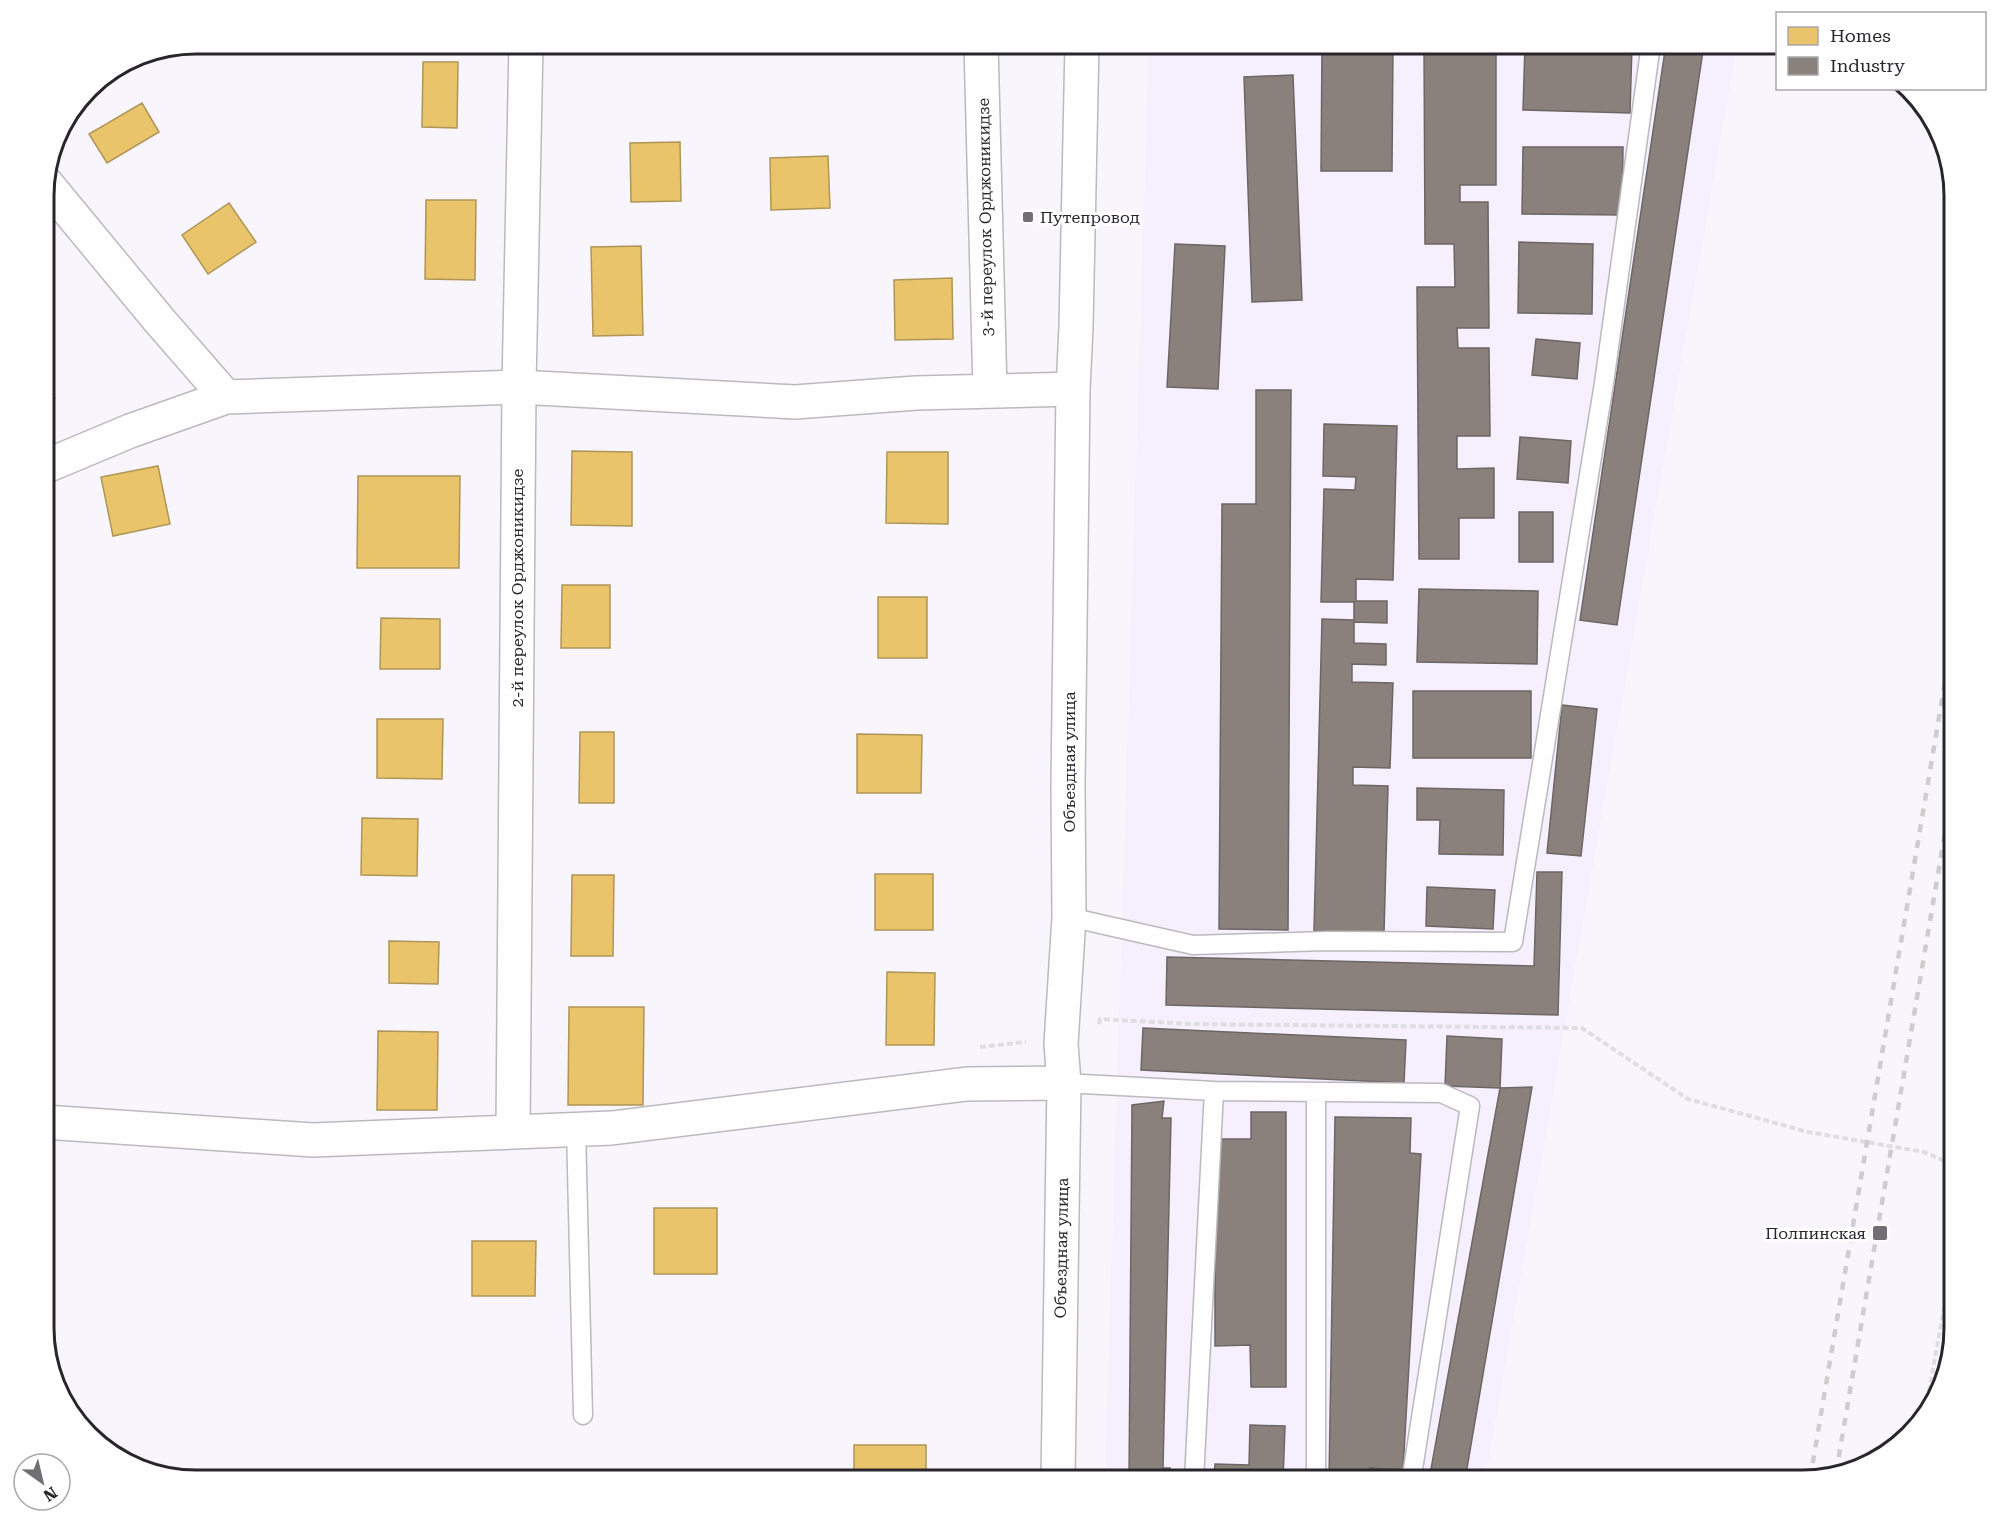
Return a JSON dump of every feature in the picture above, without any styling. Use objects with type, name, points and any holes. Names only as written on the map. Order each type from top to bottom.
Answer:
[{"type":"street","name":"2-й переулок Орджоникидзе","points":[[513,1132],[519,387],[526,54]]},
{"type":"street","name":"3-й переулок Орджоникидзе","points":[[981,54],[990,391]]},
{"type":"street","name":"Объездная улица","points":[[1058,1470],[1064,1083],[1061,1044],[1069,917],[1068,786],[1073,389],[1077,327],[1082,54]]},
{"type":"street","points":[[54,193],[226,397]]},
{"type":"street","points":[[54,463],[130,431],[226,397],[519,387],[795,402],[916,393],[1073,389]]},
{"type":"street","points":[[54,1123],[313,1140],[612,1128],[967,1084],[1064,1083]]},
{"type":"lane","points":[[1069,917],[1193,945],[1326,941],[1513,942],[1602,394],[1650,54]]},
{"type":"lane","points":[[1064,1083],[1214,1091],[1441,1093],[1470,1106],[1413,1470]]},
{"type":"lane","points":[[1195,1470],[1214,1091]]},
{"type":"lane","points":[[1316,1092],[1316,1470]]},
{"type":"lane","points":[[576,1129],[583,1415]]},
{"type":"path","points":[[1098,1028],[1100,1019],[1203,1024],[1582,1028],[1688,1099],[1808,1132],[1924,1152],[1944,1161]]},
{"type":"path","points":[[1929,1391],[1944,1309]]},
{"type":"shaded area","points":[[1149,54],[1735,54],[1487,1470],[1105,1470]]},
{"type":"building: Homes","points":[[423,62],[458,62],[457,128],[422,127]]},
{"type":"building: Homes","points":[[142,103],[159,132],[107,163],[89,134]]},
{"type":"building: Homes","points":[[680,142],[681,201],[631,202],[630,143]]},
{"type":"building: Homes","points":[[828,156],[830,208],[771,210],[770,158]]},
{"type":"building: Homes","points":[[426,200],[476,200],[475,280],[425,279]]},
{"type":"building: Homes","points":[[229,203],[256,242],[208,274],[182,235]]},
{"type":"building: Homes","points":[[641,246],[643,335],[593,336],[591,247]]},
{"type":"building: Homes","points":[[952,278],[953,339],[895,340],[894,280]]},
{"type":"building: Homes","points":[[572,451],[632,452],[632,526],[571,525]]},
{"type":"building: Homes","points":[[887,452],[948,452],[948,524],[886,523]]},
{"type":"building: Homes","points":[[158,466],[170,524],[113,536],[101,477]]},
{"type":"building: Homes","points":[[358,476],[460,476],[459,568],[357,568]]},
{"type":"building: Homes","points":[[562,585],[610,585],[610,648],[561,648]]},
{"type":"building: Homes","points":[[878,597],[927,597],[927,658],[878,658]]},
{"type":"building: Homes","points":[[381,618],[440,619],[440,669],[380,669]]},
{"type":"building: Homes","points":[[377,719],[443,719],[442,779],[377,778]]},
{"type":"building: Homes","points":[[580,732],[614,732],[614,803],[579,803]]},
{"type":"building: Homes","points":[[857,734],[922,735],[921,793],[857,793]]},
{"type":"building: Homes","points":[[362,818],[418,819],[417,876],[361,875]]},
{"type":"building: Homes","points":[[875,874],[933,874],[933,930],[875,930]]},
{"type":"building: Homes","points":[[572,875],[614,875],[613,956],[571,956]]},
{"type":"building: Homes","points":[[389,941],[439,942],[438,984],[389,983]]},
{"type":"building: Homes","points":[[887,972],[935,973],[934,1045],[886,1045]]},
{"type":"building: Homes","points":[[569,1007],[644,1007],[643,1105],[568,1105]]},
{"type":"building: Homes","points":[[378,1031],[438,1032],[437,1110],[377,1110]]},
{"type":"building: Homes","points":[[654,1208],[717,1208],[717,1274],[654,1274]]},
{"type":"building: Homes","points":[[472,1241],[536,1241],[535,1296],[472,1296]]},
{"type":"building: Homes","points":[[854,1445],[926,1445],[926,1470],[854,1470]]},
{"type":"building: Industry","points":[[1322,54],[1393,54],[1392,171],[1321,171]]},
{"type":"building: Industry","points":[[1424,54],[1496,54],[1496,185],[1460,185],[1460,202],[1488,202],[1489,328],[1457,328],[1458,348],[1489,348],[1490,436],[1457,436],[1457,469],[1494,468],[1494,518],[1459,518],[1459,559],[1419,559],[1417,287],[1455,287],[1454,244],[1425,244]]},
{"type":"building: Industry","points":[[1525,54],[1632,54],[1630,113],[1523,110]]},
{"type":"building: Industry","points":[[1665,54],[1703,54],[1617,625],[1580,620]]},
{"type":"building: Industry","points":[[1293,75],[1302,300],[1252,302],[1244,77]]},
{"type":"building: Industry","points":[[1523,147],[1623,147],[1622,215],[1522,214]]},
{"type":"building: Industry","points":[[1519,242],[1593,244],[1592,314],[1518,313]]},
{"type":"building: Industry","points":[[1175,244],[1225,246],[1218,389],[1167,387]]},
{"type":"building: Industry","points":[[1536,339],[1580,343],[1577,379],[1532,375]]},
{"type":"building: Industry","points":[[1256,390],[1291,390],[1288,930],[1219,929],[1222,504],[1256,504]]},
{"type":"building: Industry","points":[[1324,424],[1397,426],[1393,580],[1356,579],[1356,601],[1387,601],[1387,623],[1354,622],[1354,643],[1386,644],[1386,665],[1352,664],[1352,682],[1393,683],[1390,768],[1353,767],[1353,785],[1388,786],[1384,933],[1314,931],[1322,619],[1354,620],[1354,602],[1321,602],[1324,489],[1355,490],[1356,477],[1323,476]]},
{"type":"building: Industry","points":[[1520,437],[1571,441],[1568,483],[1517,479]]},
{"type":"building: Industry","points":[[1519,512],[1553,512],[1553,562],[1519,562]]},
{"type":"building: Industry","points":[[1419,589],[1538,591],[1537,664],[1417,662]]},
{"type":"building: Industry","points":[[1413,691],[1531,691],[1531,758],[1413,758]]},
{"type":"building: Industry","points":[[1562,705],[1597,709],[1581,856],[1547,853]]},
{"type":"building: Industry","points":[[1417,788],[1504,790],[1503,855],[1439,854],[1440,820],[1417,820]]},
{"type":"building: Industry","points":[[1537,872],[1562,872],[1558,1015],[1166,1005],[1167,957],[1534,966]]},
{"type":"building: Industry","points":[[1427,887],[1495,890],[1493,929],[1426,926]]},
{"type":"building: Industry","points":[[1143,1028],[1406,1040],[1404,1083],[1141,1070]]},
{"type":"building: Industry","points":[[1447,1036],[1502,1039],[1500,1088],[1445,1086]]},
{"type":"building: Industry","points":[[1532,1087],[1467,1470],[1431,1470],[1500,1088]]},
{"type":"building: Industry","points":[[1164,1101],[1162,1118],[1171,1118],[1163,1468],[1170,1468],[1170,1470],[1129,1470],[1132,1105]]},
{"type":"building: Industry","points":[[1251,1112],[1286,1112],[1286,1387],[1251,1387],[1250,1345],[1215,1346],[1215,1139],[1251,1139]]},
{"type":"building: Industry","points":[[1335,1117],[1411,1118],[1410,1153],[1421,1154],[1403,1470],[1370,1468],[1370,1470],[1329,1470]]},
{"type":"building: Industry","points":[[1250,1425],[1285,1426],[1283,1470],[1215,1470],[1215,1464],[1249,1465]]},
{"type":"railway","points":[[1812,1469],[1944,688]]},
{"type":"railway","points":[[1837,1465],[1944,839]]},
{"type":"place","name":"Путепровод","points":[[1028,217]]},
{"type":"place","name":"Полпинская","points":[[1880,1233]]}]
